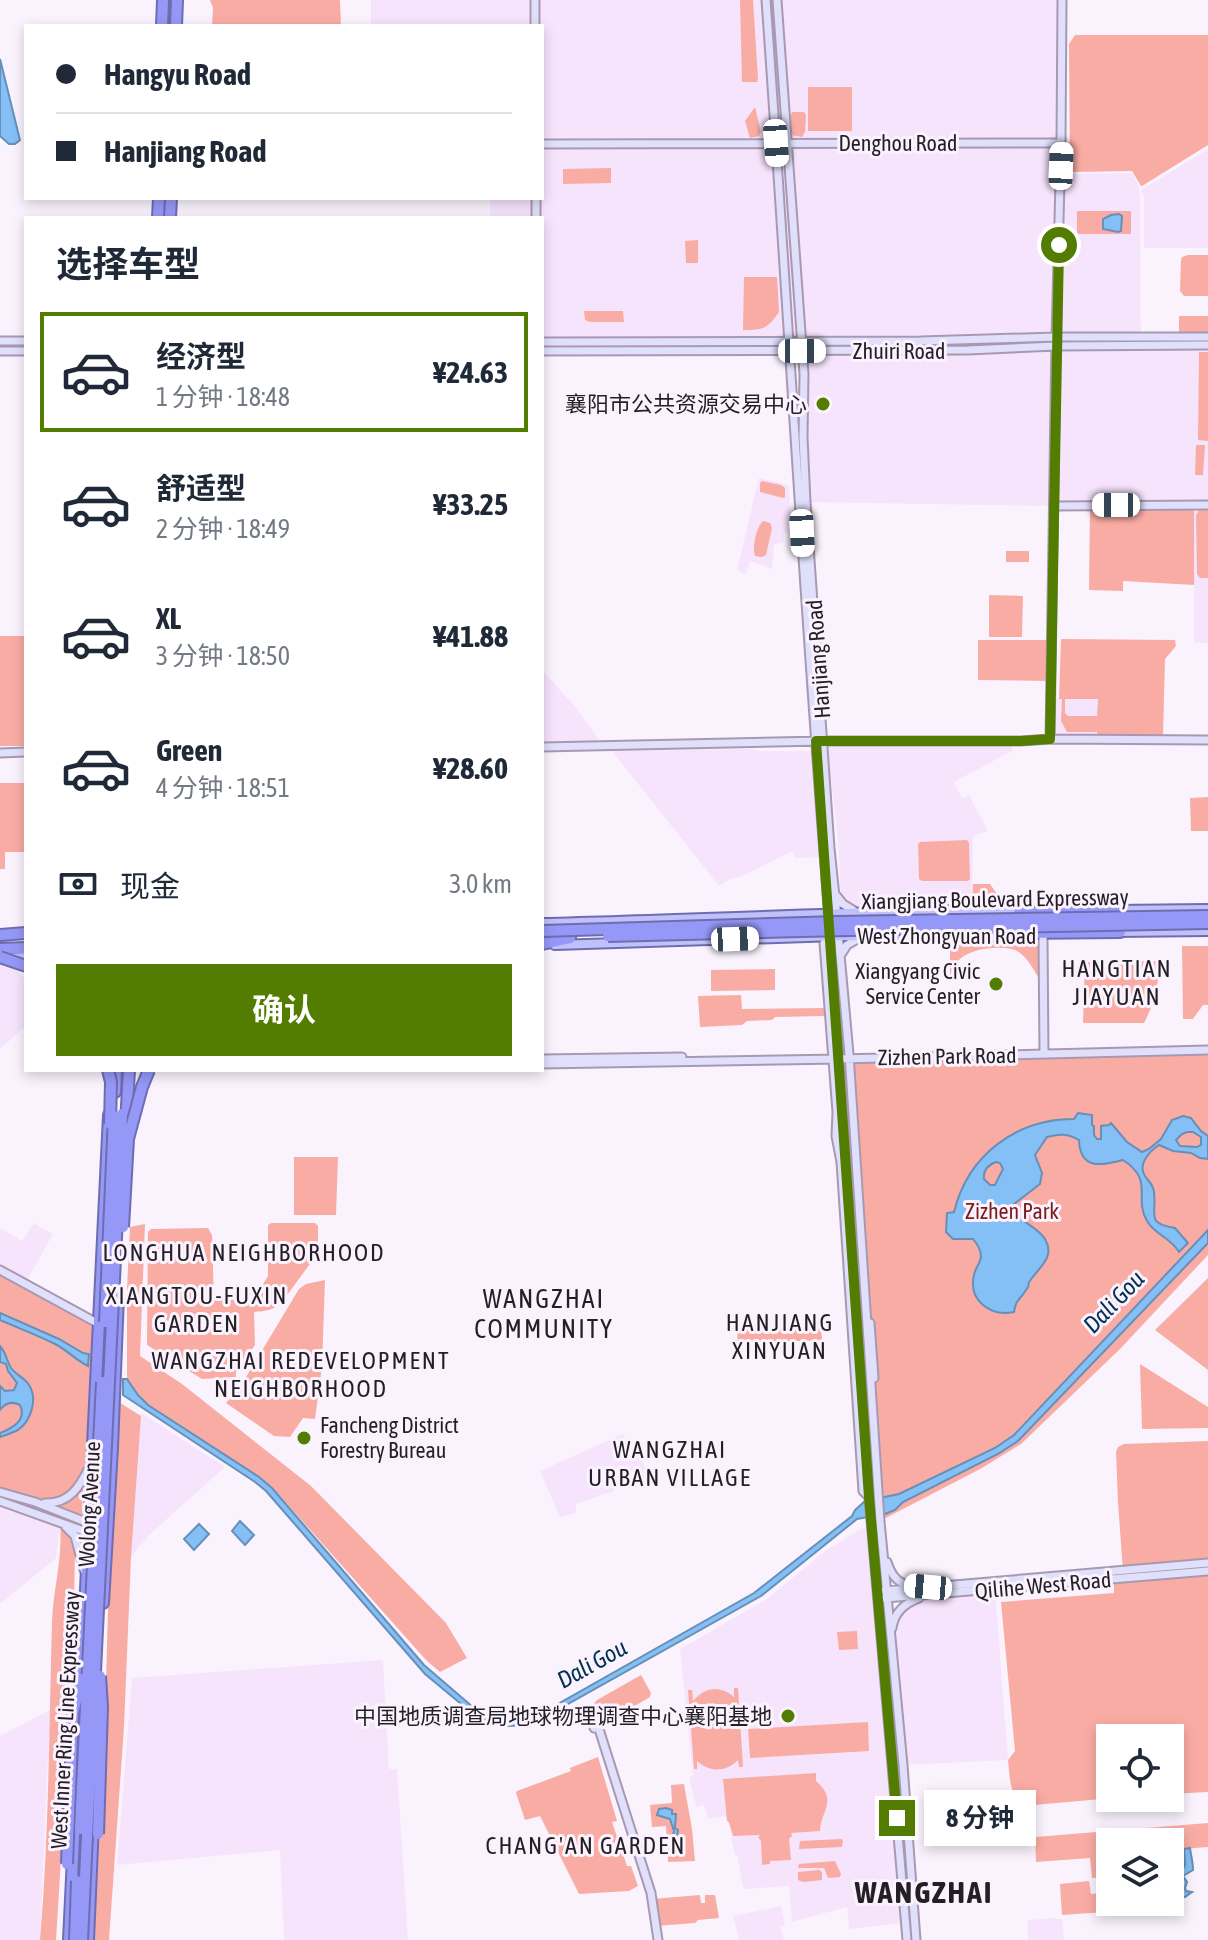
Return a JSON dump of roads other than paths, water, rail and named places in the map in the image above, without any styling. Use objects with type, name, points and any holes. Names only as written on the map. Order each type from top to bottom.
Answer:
[{"type":"highway","points":[[164,24],[165,0]]},
{"type":"highway","points":[[178,24],[180,0]]},
{"type":"highway","points":[[801,927],[817,920],[881,916],[1117,910]]},
{"type":"highway","name":"Xiangjiang Boulevard Expressway","points":[[544,941],[568,934],[1208,916]]},
{"type":"highway","name":"Xiangjiang Boulevard Expressway","points":[[801,927],[1208,923]]},
{"type":"highway","points":[[801,927],[817,934],[1120,932]]},
{"type":"highway","name":"Xiangjiang Boulevard Expressway","points":[[544,928],[568,934]]},
{"type":"highway","points":[[0,933],[24,932]]},
{"type":"highway","points":[[0,942],[24,942]]},
{"type":"highway","points":[[0,949],[24,948]]},
{"type":"highway","points":[[0,958],[24,965]]},
{"type":"highway","points":[[110,1284],[104,1236],[112,1072]]},
{"type":"highway","name":"Wolong Avenue","points":[[72,1940],[70,1908],[85,1576],[112,1072]]},
{"type":"highway","points":[[110,1284],[123,1239],[129,1072]]},
{"type":"highway","name":"West Inner Ring Line Expressway","points":[[72,1940],[110,1284],[129,1072]]},
{"type":"highway","name":"Wolong Avenue","points":[[85,1940],[91,1891],[129,1072]]},
{"type":"highway","points":[[128,1139],[149,1072]]},
{"type":"highway","name":"West Inner Ring Line Expressway","points":[[85,1940],[110,1284]]},
{"type":"highway","points":[[91,1891],[98,1834],[102,1707],[98,1628]]},
{"type":"highway","points":[[70,1908],[67,1864],[73,1713],[87,1658]]},
{"type":"main road","points":[[535,0],[535,24]]},
{"type":"main road","name":"Hanjiang Road","points":[[766,0],[833,915],[831,938],[836,956],[867,1495],[883,1552],[882,1595],[891,1638],[916,1940]]},
{"type":"main road","name":"Hanjiang Road","points":[[777,0],[804,374],[803,450],[820,741]]},
{"type":"main road","points":[[1050,739],[1062,0]]},
{"type":"main road","name":"Denghou Road","points":[[544,144],[1061,143]]},
{"type":"main road","points":[[789,327],[771,347],[787,361],[792,372]]},
{"type":"main road","points":[[801,327],[820,346],[806,363],[804,374]]},
{"type":"main road","name":"Zhuiri Road","points":[[544,351],[1208,337]]},
{"type":"main road","points":[[0,341],[24,341]]},
{"type":"main road","name":"Zhuiri Road","points":[[544,342],[771,347]]},
{"type":"main road","name":"Zhuiri Road","points":[[1056,342],[1208,345]]},
{"type":"main road","points":[[0,351],[24,351]]},
{"type":"main road","points":[[1054,506],[1208,505]]},
{"type":"main road","points":[[544,747],[820,741],[1208,740]]},
{"type":"main road","points":[[0,753],[24,752]]},
{"type":"main road","points":[[813,916],[825,908],[831,894],[851,910],[862,913]]},
{"type":"main road","name":"West Zhongyuan Road","points":[[544,927],[918,910],[1208,909]]},
{"type":"main road","name":"West Zhongyuan Road","points":[[544,942],[1208,931]]},
{"type":"main road","points":[[836,956],[862,936]]},
{"type":"main road","points":[[1043,936],[1044,1052]]},
{"type":"main road","points":[[831,938],[840,1057]]},
{"type":"main road","points":[[0,958],[24,957]]},
{"type":"main road","name":"Zizhen Park Road","points":[[544,1061],[1208,1048]]},
{"type":"main road","name":"Hanjiang Road","points":[[840,1057],[857,1196],[879,1493],[876,1522],[907,1940]]},
{"type":"main road","points":[[0,1270],[99,1324]]},
{"type":"main road","points":[[35,1502],[56,1503],[67,1498],[78,1488],[91,1464]]},
{"type":"main road","points":[[0,1492],[35,1502],[107,1536]]},
{"type":"main road","points":[[0,1501],[88,1528]]},
{"type":"main road","points":[[46,1517],[75,1536],[85,1576]]},
{"type":"main road","points":[[883,1552],[894,1578],[904,1585],[928,1591]]},
{"type":"main road","name":"Qilihe West Road","points":[[882,1595],[1208,1563]]},
{"type":"main road","name":"Qilihe West Road","points":[[928,1591],[1208,1571]]},
{"type":"main road","points":[[891,1638],[893,1621],[900,1610],[928,1591]]},
{"type":"main road","points":[[598,1726],[651,1893],[656,1940],[647,1894],[594,1728],[598,1726]]},
{"type":"water","points":[[0,59],[20,140],[15,144],[9,144],[0,136]]},
{"type":"water","points":[[1119,214],[1122,216],[1121,231],[1103,229],[1103,219]]},
{"type":"water","points":[[1078,1113],[1092,1115],[1097,1139],[1101,1139],[1101,1126],[1111,1123],[1127,1142],[1142,1152],[1161,1139],[1172,1120],[1183,1116],[1191,1118],[1208,1136],[1208,1159],[1159,1145],[1149,1154],[1143,1167],[1153,1189],[1154,1217],[1159,1224],[1175,1228],[1188,1243],[1179,1252],[1150,1226],[1143,1212],[1141,1182],[1133,1168],[1123,1160],[1093,1164],[1083,1157],[1079,1140],[1063,1135],[1047,1137],[1035,1155],[1042,1173],[1040,1184],[1014,1204],[1015,1214],[1045,1239],[1048,1256],[1017,1302],[1014,1312],[989,1309],[974,1292],[980,1249],[973,1239],[953,1239],[946,1232],[947,1213],[954,1212],[970,1173],[998,1144],[1014,1133],[1033,1126],[1074,1119]],"holes":[[[1187,1132],[1201,1137],[1201,1145],[1180,1146],[1176,1140]],[[996,1162],[1003,1169],[995,1185],[990,1185],[984,1179],[984,1173]]]},
{"type":"water","points":[[1208,1230],[1208,1243],[1018,1441],[903,1502],[895,1510],[857,1519],[761,1596],[541,1719],[525,1725],[507,1726],[473,1714],[425,1674],[266,1491],[123,1395],[123,1379],[127,1379],[148,1405],[272,1488],[424,1665],[474,1708],[492,1717],[511,1720],[526,1718],[540,1714],[754,1593],[852,1516],[865,1501],[899,1494],[995,1448],[1014,1435]]},
{"type":"water","points":[[0,1313],[89,1354],[88,1366],[55,1344],[0,1320]]},
{"type":"water","points":[[0,1346],[11,1368],[29,1385],[33,1397],[32,1409],[23,1426],[0,1437],[0,1433],[18,1423],[22,1410],[20,1405],[11,1403],[0,1410],[0,1386],[5,1391],[14,1390],[17,1383],[6,1364],[0,1362]]},
{"type":"water","points":[[240,1521],[254,1535],[245,1545],[232,1531]]},
{"type":"water","points":[[199,1524],[209,1534],[194,1550],[184,1539]]},
{"type":"water","points":[[666,1808],[676,1814],[675,1828],[681,1839],[680,1844],[671,1842],[674,1831],[670,1819],[657,1815],[659,1809]]},
{"type":"water","points":[[1190,1848],[1193,1870],[1184,1875],[1185,1865],[1184,1849]]},
{"type":"water","points":[[1184,1878],[1186,1891],[1192,1892],[1185,1897]]},
{"type":"place","name":"襄阳市公共资源交易中心","points":[[823,404]]},
{"type":"place","name":"Xiangyang Civic Service Center","points":[[996,984]]},
{"type":"place","name":"Fancheng District Forestry Bureau","points":[[304,1438]]},
{"type":"place","name":"中国地质调查局地球物理调查中心襄阳基地","points":[[788,1716]]},
{"type":"district","name":"HANGTIAN JIAYUAN","points":[[1117,983]]},
{"type":"district","name":"LONGHUA NEIGHBORHOOD","points":[[244,1253]]},
{"type":"district","name":"XIANGTOU-FUXIN GARDEN","points":[[197,1310]]},
{"type":"district","name":"WANGZHAI COMMUNITY","points":[[544,1314]]},
{"type":"district","name":"HANJIANG XINYUAN","points":[[780,1337]]},
{"type":"district","name":"WANGZHAI REDEVELOPMENT NEIGHBORHOOD","points":[[301,1375]]},
{"type":"district","name":"WANGZHAI URBAN VILLAGE","points":[[670,1464]]},
{"type":"district","name":"CHANG'AN GARDEN","points":[[586,1846]]},
{"type":"district","name":"WANGZHAI","points":[[924,1893]]},
{"type":"park label","name":"Zizhen Park","points":[[1012,1211]]},
{"type":"water label","name":"Dali Gou","points":[[1114,1302]]},
{"type":"water label","name":"Dali Gou","points":[[592,1664]]}]
